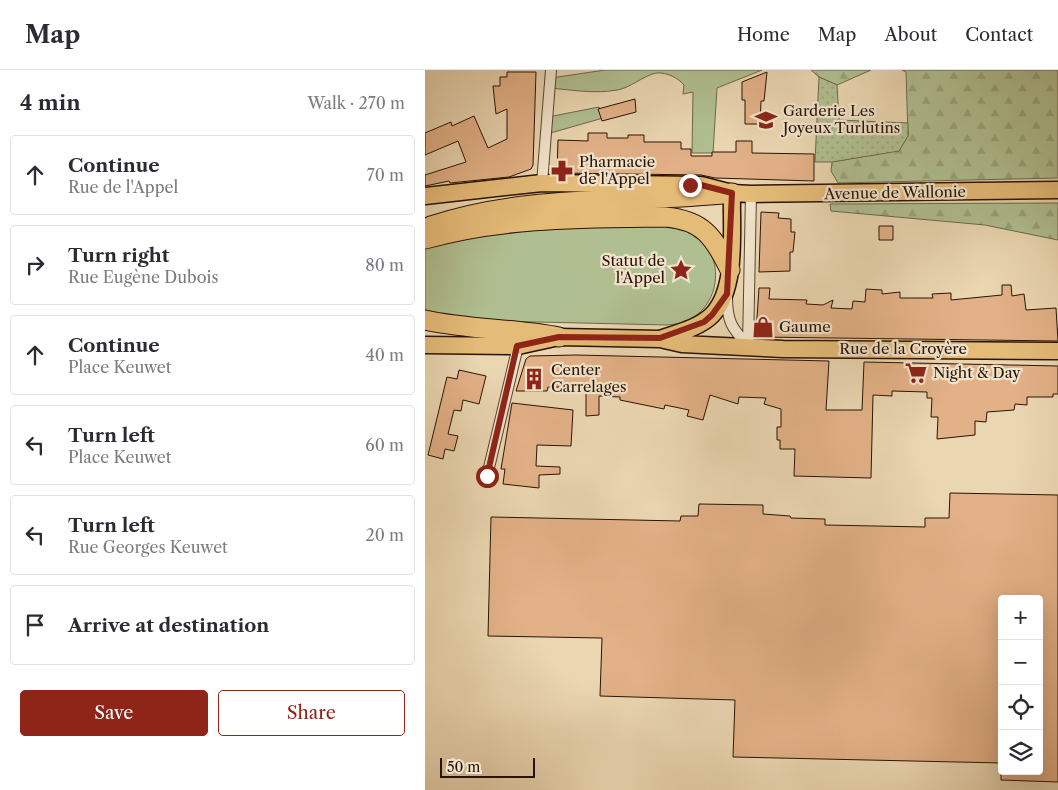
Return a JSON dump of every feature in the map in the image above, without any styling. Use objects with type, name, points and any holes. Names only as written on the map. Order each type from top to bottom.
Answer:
[{"type":"highway","points":[[425,239],[436,228],[527,204],[741,194]]},
{"type":"highway","points":[[436,228],[535,221],[656,217],[684,219],[697,225],[714,240],[729,270]]},
{"type":"highway","points":[[430,322],[526,330],[559,337]]},
{"type":"main road","name":"Avenue de Wallonie","points":[[425,196],[542,183],[701,185],[741,194],[1058,190]]},
{"type":"main road","points":[[425,345],[517,346],[559,337],[660,338],[704,322],[712,315],[727,294],[741,194]]},
{"type":"main road","name":"Rue de la Croyère","points":[[660,338],[682,344],[783,349],[1058,351]]},
{"type":"street","points":[[542,183],[551,70]]},
{"type":"street","points":[[741,194],[748,346]]},
{"type":"street","points":[[727,294],[727,316],[733,328],[748,346]]},
{"type":"street","points":[[487,476],[517,346]]},
{"type":"green space","points":[[605,70],[762,70],[717,88],[713,153],[692,153],[693,92],[683,94],[684,85],[672,76],[656,73],[622,89],[600,92],[550,88],[551,78]]},
{"type":"green space","points":[[811,70],[871,70],[837,85],[819,77]]},
{"type":"green space","points":[[902,70],[1058,70],[1058,178],[838,183],[831,171],[832,162],[899,150],[908,136],[906,72]]},
{"type":"green space","points":[[819,77],[837,85],[839,120],[908,123],[908,136],[899,151],[832,162],[815,162]]},
{"type":"green space","points":[[599,107],[603,118],[547,134],[548,117]]},
{"type":"green space","points":[[1058,203],[1058,240],[985,225],[831,211],[830,204]]},
{"type":"green space","points":[[661,224],[681,227],[695,234],[706,245],[713,258],[714,286],[709,300],[700,312],[685,322],[668,325],[494,321],[425,312],[425,247],[486,232]]},
{"type":"building","points":[[507,72],[536,72],[533,165],[531,169],[509,177],[450,183],[449,181],[425,186],[425,175],[466,162],[458,141],[425,155],[425,133],[451,122],[452,126],[474,116],[488,148],[507,139],[507,109],[496,114],[493,86],[500,86],[500,77],[507,77]]},
{"type":"building","points":[[767,72],[764,101],[761,101],[760,124],[745,124],[745,100],[742,100],[742,82]]},
{"type":"building","points":[[635,99],[636,112],[602,121],[598,109]]},
{"type":"building","points":[[588,133],[607,133],[607,138],[628,138],[628,135],[644,135],[644,142],[681,142],[681,149],[691,149],[691,156],[712,156],[712,152],[736,152],[736,141],[752,141],[752,153],[814,154],[814,181],[715,178],[701,175],[557,173],[558,140],[588,141]]},
{"type":"building","points":[[761,212],[779,213],[778,218],[791,219],[791,232],[795,232],[793,252],[790,252],[790,271],[759,272]]},
{"type":"building","points":[[879,226],[893,226],[893,240],[879,240]]},
{"type":"building","points":[[1002,285],[1011,285],[1012,296],[1024,294],[1026,310],[1056,308],[1058,341],[759,337],[756,333],[759,288],[770,288],[769,299],[807,300],[806,304],[823,305],[833,300],[831,308],[852,309],[853,301],[865,302],[866,289],[882,290],[882,294],[900,292],[900,298],[933,298],[932,294],[951,293],[951,300],[1002,295]]},
{"type":"building","points":[[576,355],[829,361],[826,410],[862,410],[864,362],[1058,366],[1058,394],[1053,394],[1053,397],[1027,397],[1027,405],[1015,404],[1014,410],[987,412],[986,422],[975,421],[975,435],[937,439],[938,417],[931,417],[932,398],[927,398],[927,392],[892,391],[892,396],[873,395],[871,478],[794,476],[795,449],[780,449],[780,440],[777,440],[777,427],[781,427],[781,409],[764,404],[766,398],[739,397],[738,404],[710,395],[703,420],[687,416],[689,410],[665,405],[664,409],[620,400],[620,397],[599,396],[599,415],[586,416],[586,391],[572,391],[572,388],[548,387],[547,391],[516,391],[526,359],[530,356]]},
{"type":"building","points":[[459,370],[486,376],[479,404],[463,400],[461,411],[454,410],[448,434],[458,436],[454,451],[445,449],[443,459],[428,455],[447,377],[457,379]]},
{"type":"building","points":[[512,403],[573,410],[571,446],[537,445],[536,466],[560,467],[560,474],[539,475],[539,488],[503,484],[505,469],[501,469]]},
{"type":"building","points":[[950,493],[1058,495],[1058,782],[1001,780],[1001,775],[1043,775],[1043,595],[998,595],[998,763],[733,757],[735,700],[600,696],[602,638],[488,636],[491,517],[680,521],[681,516],[698,516],[699,504],[763,505],[763,514],[790,516],[791,518],[825,519],[825,525],[925,527],[925,518],[949,518]]},
{"type":"place","name":"Garderie Les Joyeux Turlutins","points":[[766,120]]},
{"type":"place","name":"Pharmacie de l'Appel","points":[[562,171]]},
{"type":"place","name":"Statut de l'Appel","points":[[681,270]]},
{"type":"place","name":"Gaume","points":[[763,327]]},
{"type":"place","name":"Night & Day","points":[[916,373]]},
{"type":"place","name":"Center Carrelages","points":[[534,379]]},
{"type":"route","points":[[487,476],[517,346],[559,337],[660,338],[704,322],[722,302],[727,294],[732,193],[701,185],[690,185]]}]
